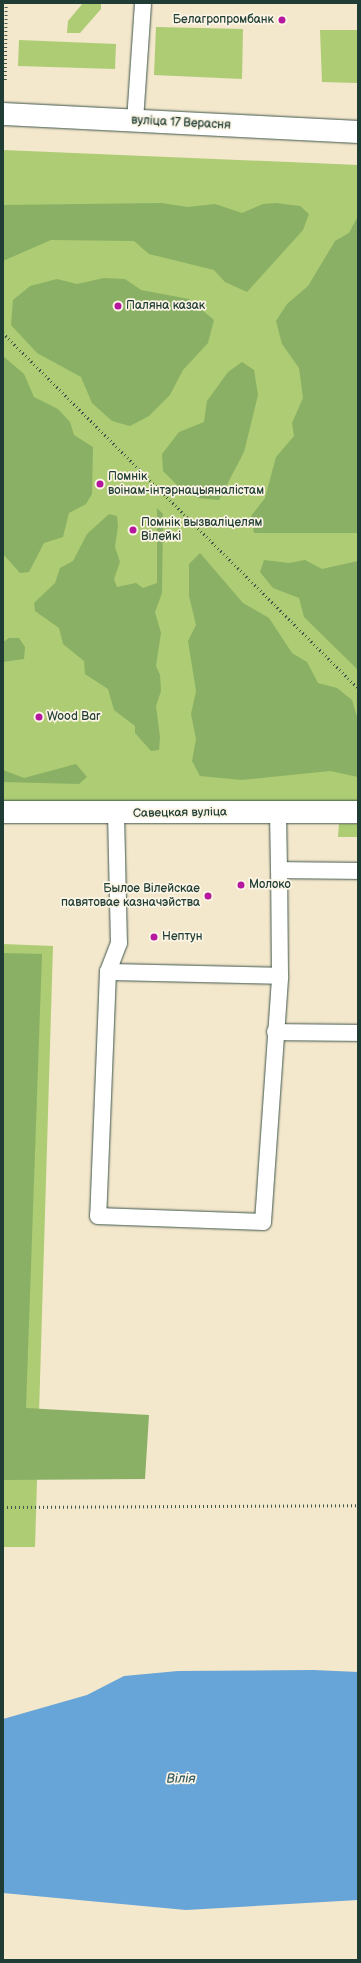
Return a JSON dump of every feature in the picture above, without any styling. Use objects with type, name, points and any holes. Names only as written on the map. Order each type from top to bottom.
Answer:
[{"type":"street","name":"вуліца 17 Верасня","points":[[3,114],[358,132]]},
{"type":"street","name":"Савецкая вуліца","points":[[3,812],[358,812]]},
{"type":"lane","points":[[135,121],[143,3]]},
{"type":"lane","points":[[116,813],[119,943],[108,972],[98,1216],[263,1222],[280,976],[278,812]]},
{"type":"lane","points":[[279,870],[358,871]]},
{"type":"lane","points":[[108,972],[280,976]]},
{"type":"lane","points":[[275,1032],[358,1033]]},
{"type":"path","points":[[5,80],[6,3]]},
{"type":"path","points":[[33,3],[46,3]]},
{"type":"path","points":[[3,333],[358,688]]},
{"type":"path","points":[[3,1507],[358,1505]]},
{"type":"green space","points":[[83,3],[101,3],[101,9],[80,33],[67,33],[68,21]]},
{"type":"green space","points":[[156,27],[243,29],[242,79],[154,75]]},
{"type":"green space","points":[[320,30],[358,30],[358,83],[322,82]]},
{"type":"green space","points":[[19,40],[116,44],[115,69],[18,66]]},
{"type":"green space","points":[[3,150],[358,165],[358,803],[3,801]]},
{"type":"green space","points":[[161,203],[188,207],[215,204],[242,213],[263,204],[276,203],[300,206],[309,214],[303,230],[247,292],[225,282],[214,270],[149,254],[134,241],[51,240],[3,261],[3,205]]},
{"type":"green space","points":[[358,216],[358,533],[254,533],[251,516],[265,498],[276,457],[294,436],[292,423],[303,398],[299,368],[282,344],[276,321],[287,304],[308,286],[335,241],[349,233]]},
{"type":"green space","points":[[104,278],[125,279],[141,290],[189,299],[214,320],[208,343],[183,370],[170,395],[149,416],[130,426],[112,421],[92,403],[81,377],[37,353],[11,325],[13,300],[30,286],[57,279],[77,284]]},
{"type":"green space","points":[[3,356],[24,374],[34,397],[58,409],[70,422],[74,435],[93,447],[92,494],[86,504],[69,513],[63,537],[44,543],[29,572],[20,573],[3,554]]},
{"type":"green space","points":[[242,362],[254,370],[258,395],[244,452],[219,500],[198,498],[179,487],[163,471],[162,454],[179,432],[204,422],[207,401],[228,372]]},
{"type":"green space","points":[[157,508],[163,514],[162,593],[155,612],[161,633],[156,666],[160,675],[161,691],[156,706],[160,737],[159,750],[151,751],[135,733],[135,726],[114,710],[108,689],[85,674],[84,661],[63,644],[59,628],[35,611],[34,603],[55,583],[60,568],[73,561],[87,534],[109,514],[117,516],[118,526],[115,547],[120,562],[114,579],[117,587],[136,583],[143,588],[157,583]]},
{"type":"green space","points":[[200,553],[243,603],[269,618],[292,653],[307,662],[318,683],[337,688],[352,700],[358,720],[358,777],[330,771],[242,780],[200,776],[192,761],[196,739],[191,714],[196,691],[188,641],[196,625],[189,596],[189,564]]},
{"type":"green space","points":[[264,560],[289,563],[305,560],[322,569],[358,561],[358,670],[304,617],[299,598],[273,588],[260,572]]},
{"type":"green space","points":[[9,638],[19,638],[25,647],[24,659],[3,662],[3,642]]},
{"type":"green space","points":[[76,764],[87,777],[79,784],[3,782],[3,770],[24,778]]},
{"type":"green space","points":[[339,824],[358,824],[358,837],[338,837]]},
{"type":"green space","points":[[3,944],[53,946],[35,1547],[3,1547]]},
{"type":"green space","points":[[3,953],[42,954],[26,1408],[149,1415],[145,1479],[3,1480]]},
{"type":"water","name":"Вілія","points":[[313,1670],[358,1672],[358,1900],[186,1910],[3,1893],[3,1719],[87,1695],[124,1676],[178,1671]]},
{"type":"place","name":"Белагропромбанк","points":[[282,20]]},
{"type":"place","name":"Паляна казак","points":[[118,306]]},
{"type":"place","name":"Помнік воінам-інтэрнацыяналістам","points":[[100,484]]},
{"type":"place","name":"Помнік вызваліцелям Вілейкі","points":[[133,530]]},
{"type":"place","name":"Wood Bar","points":[[39,717]]},
{"type":"place","name":"Молоко","points":[[241,885]]},
{"type":"place","name":"Былое Вілейскае павятовае казначэйства","points":[[208,896]]},
{"type":"place","name":"Нептун","points":[[154,937]]}]
